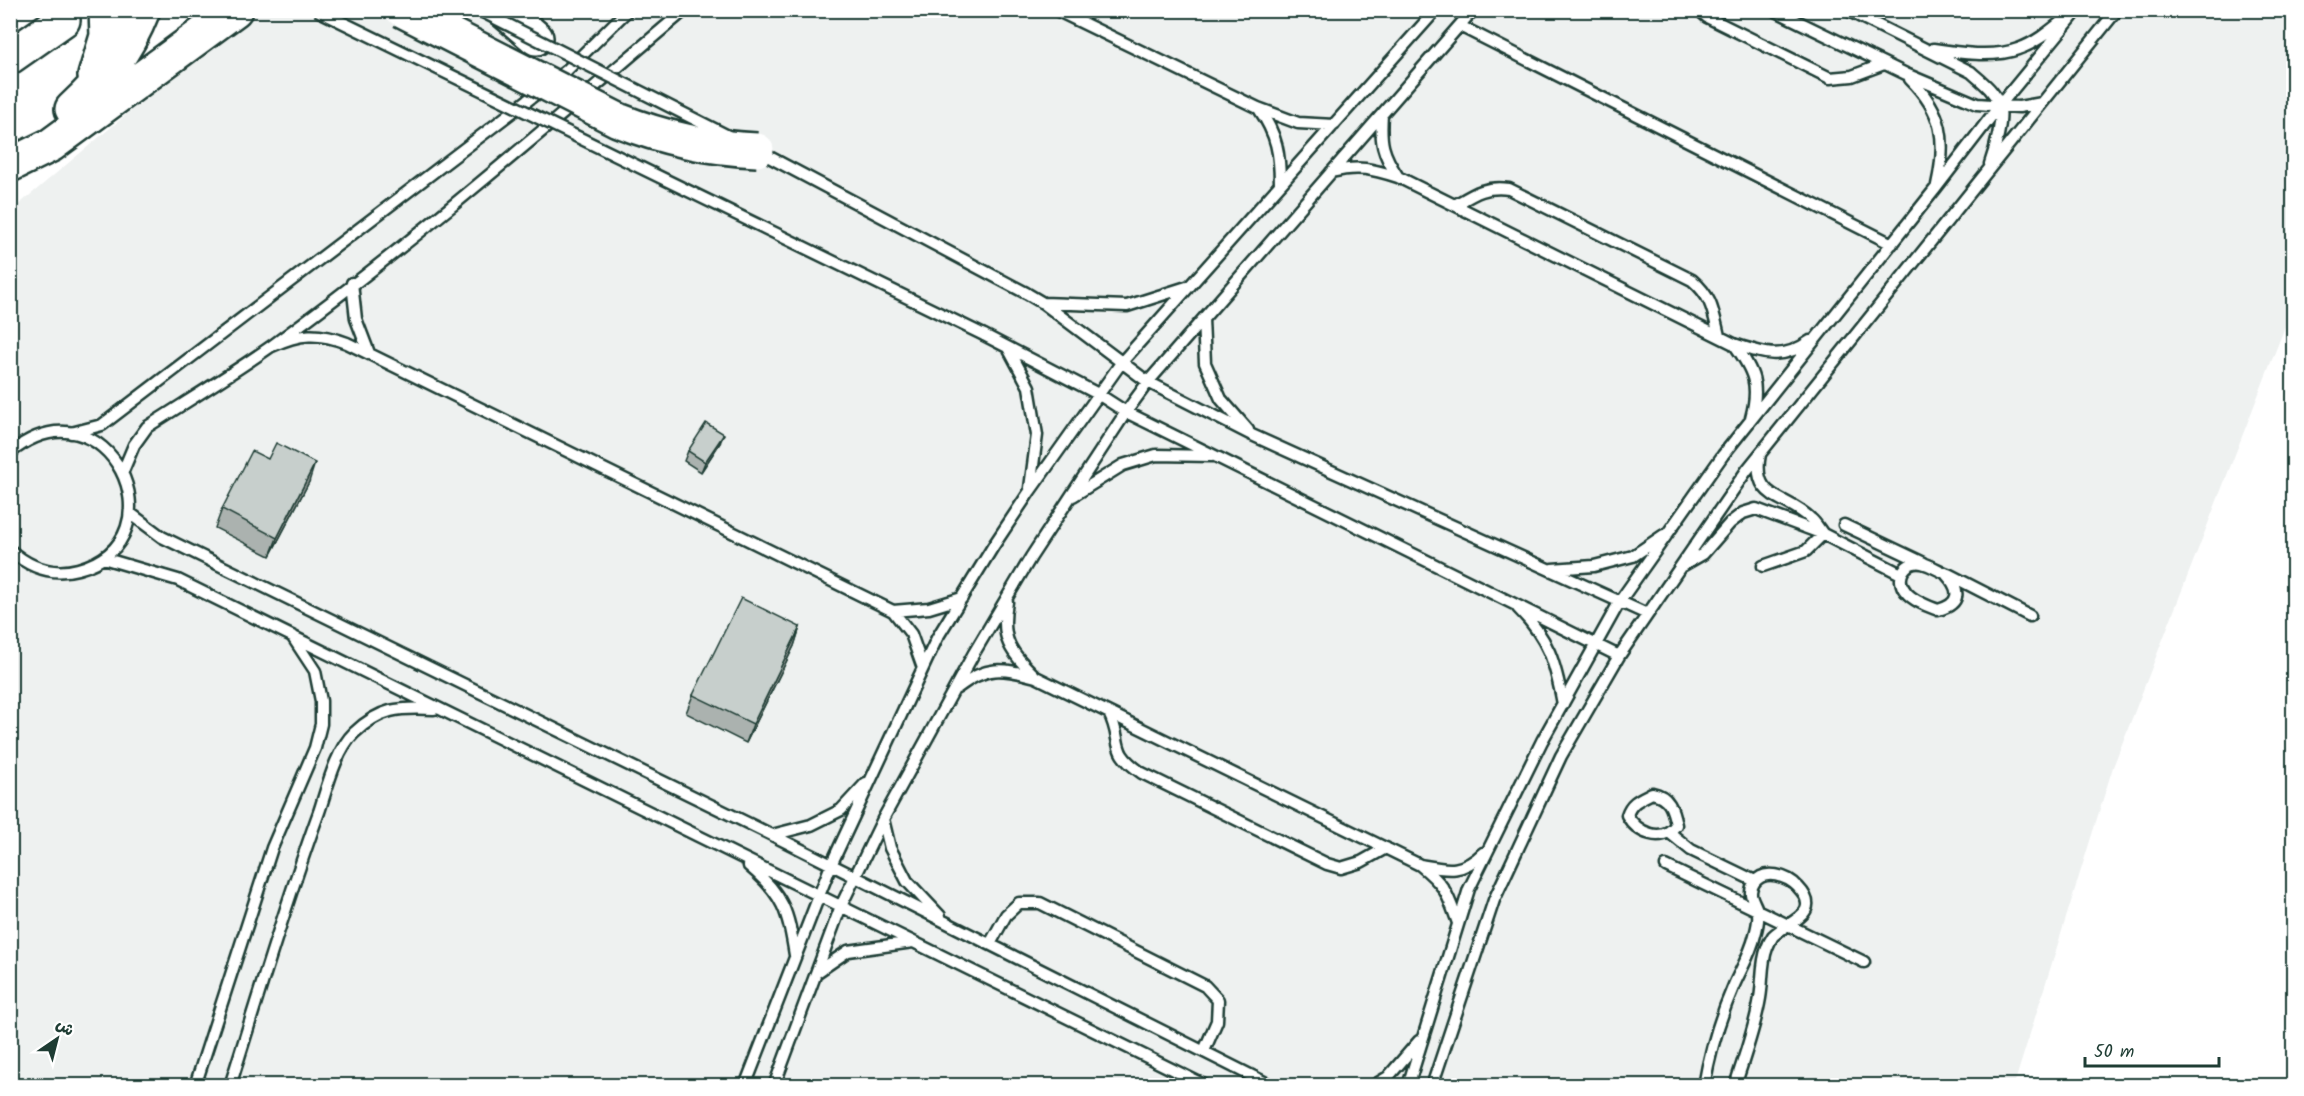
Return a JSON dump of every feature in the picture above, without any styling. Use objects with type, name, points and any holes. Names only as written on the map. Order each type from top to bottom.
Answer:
[{"type":"highway","points":[[85,97],[103,54],[107,36],[106,10]]},
{"type":"highway","points":[[10,154],[48,128],[106,76],[134,34],[143,10]]},
{"type":"highway","points":[[10,165],[51,145],[235,10]]},
{"type":"highway","points":[[402,10],[635,127],[699,145],[756,150]]},
{"type":"highway","points":[[503,10],[536,38]]},
{"type":"highway","points":[[10,57],[63,20]]},
{"type":"lane","points":[[317,10],[984,335],[1098,394],[1126,412],[1619,656]]},
{"type":"lane","points":[[479,10],[756,150],[1026,293],[1043,303],[1148,382],[1252,435],[1647,614]]},
{"type":"lane","points":[[10,453],[39,436],[50,433],[71,433],[102,425],[566,71],[628,10]]},
{"type":"lane","points":[[123,471],[134,445],[147,428],[272,346],[352,284],[525,145],[685,10]]},
{"type":"lane","points":[[1056,10],[1258,108],[1298,123],[1334,125]]},
{"type":"lane","points":[[745,1086],[818,895],[937,638],[1030,491],[1121,363],[1436,10]]},
{"type":"lane","points":[[774,1086],[854,876],[952,692],[1008,596],[1070,498],[1148,382],[1473,10]]},
{"type":"lane","points":[[1699,10],[1707,17],[1830,78],[1852,76],[1884,64]]},
{"type":"lane","points":[[1774,10],[1884,64],[1977,104],[2019,107],[2043,103]]},
{"type":"lane","points":[[1847,10],[1971,72],[1987,86],[2000,105],[1999,129],[1988,171]]},
{"type":"lane","points":[[1922,48],[1970,54],[2017,50],[2042,38],[2077,10]]},
{"type":"lane","points":[[1407,1086],[1469,889],[1563,704],[1620,601],[1723,455],[2077,10]]},
{"type":"lane","points":[[1432,1086],[1494,900],[1561,756],[1619,656],[1760,453],[2117,10]]},
{"type":"lane","points":[[1460,26],[1892,244]]},
{"type":"lane","points":[[1906,74],[1926,94],[1936,116],[1943,141],[1936,188]]},
{"type":"lane","points":[[1258,108],[1272,128],[1280,160],[1280,184]]},
{"type":"lane","points":[[1382,114],[1380,140],[1386,159],[1398,177]]},
{"type":"lane","points":[[1331,172],[1350,167],[1398,177],[1734,344],[1761,353],[1781,355],[1797,351],[1821,333]]},
{"type":"lane","points":[[1455,206],[1476,192],[1494,187],[1509,189],[1692,280],[1712,303],[1719,336]]},
{"type":"lane","points":[[352,284],[356,319],[369,353]]},
{"type":"lane","points":[[1043,303],[1127,306],[1190,286]]},
{"type":"lane","points":[[1203,319],[1205,363],[1221,399],[1252,435]]},
{"type":"lane","points":[[272,346],[307,334],[329,336],[369,353],[893,611],[911,634],[923,668]]},
{"type":"lane","points":[[1734,344],[1748,363],[1756,383],[1756,400],[1750,422]]},
{"type":"lane","points":[[1008,348],[1029,387],[1037,435],[1030,491]]},
{"type":"lane","points":[[10,550],[16,561],[54,572],[71,571],[88,567],[103,558],[116,546],[124,531],[130,513],[130,492],[123,471],[110,453],[92,440],[71,433]]},
{"type":"lane","points":[[1760,453],[1757,469],[1766,490],[1812,519],[1823,534]]},
{"type":"lane","points":[[1070,498],[1123,465],[1156,455],[1217,456]]},
{"type":"lane","points":[[1679,568],[1703,554],[1743,513],[1756,509],[1823,534],[1901,574]]},
{"type":"lane","points":[[130,513],[162,537],[772,835],[1272,1086]]},
{"type":"lane","points":[[1844,525],[2030,616]]},
{"type":"lane","points":[[1550,569],[1594,566],[1633,556],[1671,529]]},
{"type":"lane","points":[[1763,566],[1806,550],[1823,534]]},
{"type":"lane","points":[[103,558],[178,580],[1206,1086]]},
{"type":"lane","points":[[1926,564],[1915,562],[1906,567],[1901,574],[1900,582],[1906,593],[1938,610],[1949,607],[1954,602],[1957,592],[1955,584],[1946,574]]},
{"type":"lane","points":[[1008,596],[1004,621],[1005,637],[1015,656],[1036,677]]},
{"type":"lane","points":[[893,611],[929,608],[962,598]]},
{"type":"lane","points":[[1511,602],[1536,627],[1555,665],[1563,704]]},
{"type":"lane","points":[[195,1086],[272,848],[315,748],[321,724],[321,701],[315,671],[292,636]]},
{"type":"lane","points":[[952,692],[970,678],[989,670],[1005,669],[1036,677],[1420,865],[1439,881],[1449,897],[1458,924]]},
{"type":"lane","points":[[230,1086],[302,859],[337,760],[352,734],[379,714],[407,708],[439,709]]},
{"type":"lane","points":[[1109,712],[1116,726],[1120,754],[1127,763],[1327,864],[1341,867],[1361,862],[1386,848]]},
{"type":"lane","points":[[772,835],[811,825],[841,810],[873,776]]},
{"type":"lane","points":[[1652,793],[1661,795],[1668,801],[1674,814],[1676,825],[1670,833],[1661,836],[1651,834],[1632,824],[1627,815],[1629,807],[1635,801],[1652,793]]},
{"type":"lane","points":[[883,819],[890,848],[907,881],[944,921]]},
{"type":"lane","points":[[1670,833],[1691,850],[1755,881]]},
{"type":"lane","points":[[1420,865],[1446,870],[1462,868],[1472,864],[1490,846]]},
{"type":"lane","points":[[735,854],[769,882],[788,915],[795,955]]},
{"type":"lane","points":[[1666,866],[1864,962]]},
{"type":"lane","points":[[1704,1086],[1707,1066],[1722,1014],[1754,942],[1758,926],[1758,911],[1752,901],[1751,889],[1755,881],[1770,874],[1784,877],[1796,885],[1806,896],[1807,907],[1802,917],[1773,937],[1766,951],[1761,998],[1735,1086]]},
{"type":"lane","points":[[990,944],[1006,915],[1019,903],[1040,903],[1061,913],[1205,986],[1218,1000],[1218,1021],[1204,1051]]},
{"type":"lane","points":[[816,973],[848,951],[914,942]]},
{"type":"lane","points":[[1373,1086],[1388,1077],[1423,1036]]},
{"type":"lane","points":[[1437,1073],[1437,1086]]},
{"type":"shaded area","points":[[250,11],[2293,11],[2293,306],[2113,767],[2014,1085],[11,1086],[11,211]]},
{"type":"building","points":[[706,423],[724,434],[705,462],[688,451]]},
{"type":"building","points":[[276,443],[315,463],[277,538],[222,509],[252,451],[268,459]]},
{"type":"building","points":[[741,598],[800,627],[753,724],[693,695]]}]
